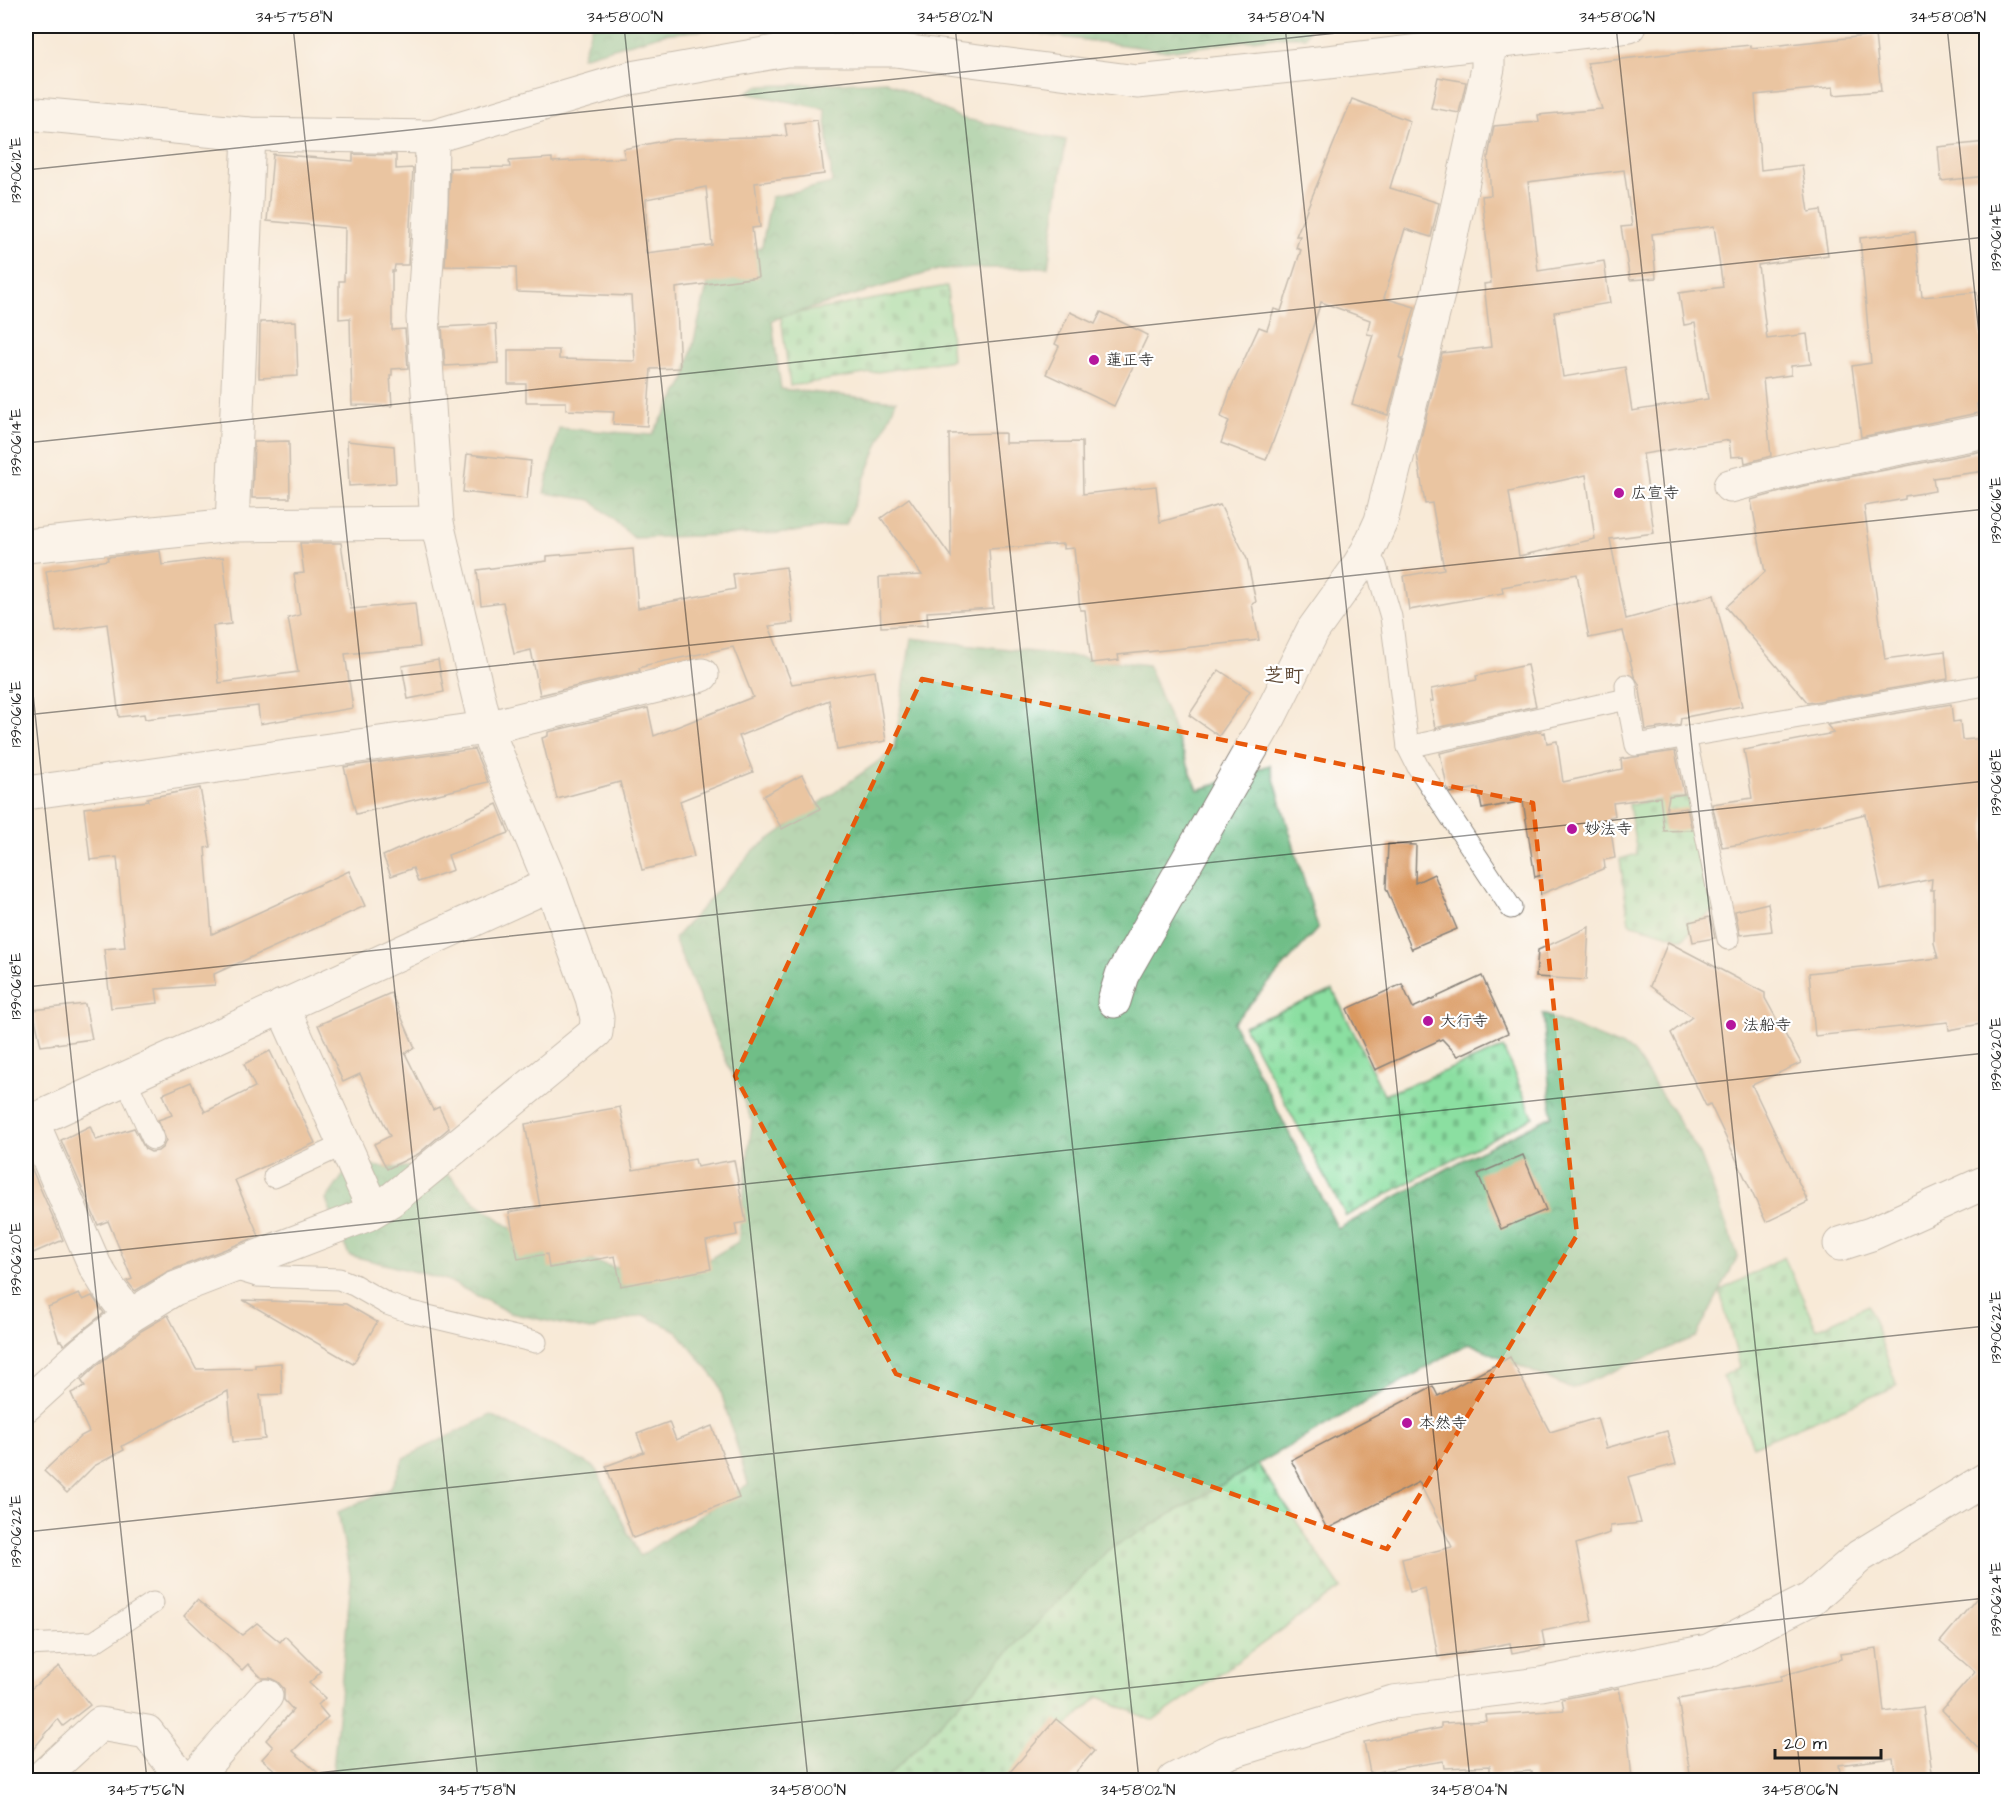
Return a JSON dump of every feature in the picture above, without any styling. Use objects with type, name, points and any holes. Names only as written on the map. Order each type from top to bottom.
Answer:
[{"type":"street","points":[[26,113],[249,134],[432,137],[631,78],[786,50],[895,50],[1137,82],[1629,26]]},
{"type":"street","points":[[1114,1001],[1122,975],[1270,716],[1313,630],[1366,554],[1381,521],[1439,290],[1488,68],[1488,42]]},
{"type":"street","points":[[232,525],[249,134]]},
{"type":"street","points":[[26,1405],[85,1351],[130,1316],[174,1289],[366,1215],[391,1200],[596,1032],[597,1018],[592,998],[550,884],[486,728],[437,524],[423,318],[431,202],[432,137]]},
{"type":"street","points":[[1730,486],[1799,468],[1986,431]]},
{"type":"street","points":[[26,546],[232,525],[437,524]]},
{"type":"street","points":[[26,793],[486,728],[702,675]]},
{"type":"street","points":[[130,1316],[95,1266],[29,1122],[550,884]]},
{"type":"street","points":[[282,1006],[374,1210]]},
{"type":"street","points":[[1840,1244],[1871,1234],[1986,1182]]},
{"type":"street","points":[[1174,1780],[1226,1753],[1393,1702],[1541,1684],[1708,1652],[1810,1599],[1860,1556],[1986,1479]]},
{"type":"street","points":[[192,1780],[266,1696]]},
{"type":"street","points":[[39,1780],[100,1724],[147,1732],[184,1780]]},
{"type":"lane","points":[[1366,554],[1376,566],[1391,617],[1408,747],[1418,767],[1511,908]]},
{"type":"lane","points":[[1408,747],[1627,692],[1636,745],[1986,685]]},
{"type":"lane","points":[[1685,736],[1728,939]]},
{"type":"lane","points":[[125,1078],[153,1139]]},
{"type":"lane","points":[[273,1177],[345,1144]]},
{"type":"lane","points":[[230,1268],[257,1276],[339,1279],[387,1304],[407,1311],[536,1342]]},
{"type":"lane","points":[[26,1645],[94,1642],[153,1603]]},
{"type":"highlighted area","points":[[922,679],[1533,803],[1577,1235],[1387,1549],[896,1374],[735,1076]]},
{"type":"green space","points":[[592,26],[746,26],[664,34],[582,57]]},
{"type":"green space","points":[[979,26],[1311,26],[1305,37],[1276,37],[1167,51]]},
{"type":"green space","points":[[886,81],[961,118],[1066,140],[1048,267],[941,269],[772,320],[781,389],[896,401],[846,524],[786,533],[634,538],[591,500],[544,493],[559,428],[652,435],[684,382],[710,274],[762,246],[771,197],[832,183],[825,109],[745,93],[758,86]]},
{"type":"green space","points":[[947,286],[952,360],[790,386],[781,316]]},
{"type":"green space","points":[[911,638],[1148,665],[1198,790],[1270,765],[1318,928],[1233,1023],[1338,1229],[1472,1155],[1552,1116],[1543,1014],[1633,1051],[1700,1154],[1738,1256],[1696,1337],[1571,1389],[1469,1343],[1108,1550],[885,1780],[332,1780],[351,1580],[338,1512],[390,1489],[404,1458],[491,1415],[595,1467],[640,1556],[748,1484],[718,1382],[677,1331],[644,1315],[590,1330],[510,1313],[447,1280],[349,1255],[326,1200],[351,1164],[390,1168],[439,1165],[474,1201],[533,1244],[620,1269],[686,1273],[738,1242],[752,1121],[674,939],[753,851],[894,750]]},
{"type":"green space","points":[[1690,796],[1713,910],[1683,939],[1629,923],[1620,859],[1637,854],[1629,804]]},
{"type":"green space","points":[[1333,990],[1384,1095],[1503,1048],[1533,1117],[1346,1216],[1244,1026]]},
{"type":"green space","points":[[1784,1257],[1817,1329],[1868,1305],[1897,1386],[1753,1446],[1723,1376],[1740,1367],[1720,1291]]},
{"type":"green space","points":[[1258,1464],[1341,1588],[1153,1721],[1099,1697],[1006,1780],[885,1780],[1108,1550]]},
{"type":"building","points":[[1875,35],[1881,91],[1834,95],[1833,87],[1755,95],[1761,170],[1802,165],[1809,212],[1821,210],[1828,255],[1758,265],[1767,339],[1807,334],[1811,364],[1791,366],[1791,375],[1763,379],[1771,456],[1745,463],[1744,456],[1731,457],[1729,440],[1643,454],[1654,533],[1610,539],[1626,619],[1714,595],[1742,706],[1681,718],[1680,725],[1646,730],[1639,684],[1634,676],[1623,631],[1589,638],[1577,574],[1502,587],[1503,593],[1409,610],[1404,576],[1444,569],[1432,503],[1425,504],[1417,454],[1442,353],[1491,347],[1484,284],[1491,283],[1482,196],[1491,195],[1488,157],[1494,126],[1539,122],[1538,115],[1602,109],[1587,63],[1751,45],[1751,48]],"holes":[[[1624,170],[1632,226],[1621,227],[1630,280],[1656,278],[1652,234],[1714,226],[1723,287],[1679,293],[1684,325],[1695,323],[1708,399],[1632,411],[1625,367],[1563,377],[1554,312],[1610,303],[1604,261],[1538,271],[1528,182]],[[1586,475],[1595,539],[1519,556],[1509,492]]]},
{"type":"building","points":[[1438,77],[1466,82],[1459,113],[1431,108]]},
{"type":"building","points":[[1352,99],[1410,121],[1390,188],[1439,203],[1431,237],[1405,229],[1384,298],[1415,307],[1400,358],[1403,358],[1388,415],[1352,404],[1373,335],[1367,334],[1370,320],[1321,302],[1266,460],[1221,443],[1229,421],[1221,417],[1231,388],[1259,327],[1267,330],[1274,309],[1281,311],[1301,250],[1296,248],[1300,236],[1296,236]]},
{"type":"building","points":[[817,120],[824,174],[755,183],[760,227],[752,228],[758,277],[676,288],[680,368],[651,369],[647,426],[613,424],[614,412],[566,410],[566,402],[526,402],[526,384],[508,384],[508,350],[559,350],[559,359],[635,361],[631,296],[517,292],[516,267],[445,266],[450,168],[510,167],[509,161],[552,158],[552,162],[625,158],[623,149],[673,139],[787,136],[785,124]],"holes":[[[706,187],[712,245],[646,253],[646,199]]]},
{"type":"building","points":[[1986,142],[1986,176],[1941,181],[1938,147]]},
{"type":"building","points":[[273,154],[353,161],[353,154],[396,155],[396,169],[413,168],[408,265],[395,265],[392,271],[392,330],[405,329],[408,368],[392,369],[392,375],[390,375],[392,406],[352,405],[350,318],[339,319],[339,281],[344,281],[345,228],[267,221]]},
{"type":"building","points":[[1915,232],[1922,297],[1977,292],[1983,351],[1986,350],[1986,402],[1977,404],[1978,413],[1861,437],[1852,366],[1871,363],[1860,238]]},
{"type":"building","name":"蓮正寺","points":[[1070,312],[1095,324],[1101,312],[1148,335],[1114,406],[1046,374],[1059,346],[1055,344]]},
{"type":"building","points":[[296,321],[298,376],[259,378],[260,322]]},
{"type":"building","points":[[496,324],[498,363],[445,366],[442,327]]},
{"type":"building","points":[[1005,433],[1005,443],[1082,442],[1083,494],[1156,486],[1160,522],[1220,505],[1247,559],[1256,602],[1252,604],[1259,640],[1118,655],[1119,660],[1091,663],[1085,610],[1080,610],[1074,548],[1063,549],[1063,544],[989,549],[993,608],[927,612],[928,625],[881,627],[879,577],[922,575],[881,518],[909,498],[951,557],[949,434]]},
{"type":"building","points":[[289,441],[290,498],[252,498],[254,442]]},
{"type":"building","points":[[347,441],[394,446],[396,483],[349,486]]},
{"type":"building","points":[[1983,451],[1985,471],[1933,478],[1935,491],[1864,506],[1885,659],[1945,651],[1948,679],[1808,703],[1726,607],[1765,572],[1751,500],[1803,486]]},
{"type":"building","points":[[467,454],[531,461],[527,499],[463,492]]},
{"type":"building","points":[[300,543],[341,543],[351,609],[415,603],[420,647],[345,654],[353,708],[260,724],[258,706],[145,719],[144,714],[119,717],[107,624],[56,632],[46,571],[108,560],[107,557],[160,551],[162,565],[223,557],[231,624],[213,626],[219,683],[298,672],[288,618],[300,615],[294,574],[304,573]]},
{"type":"building","points":[[633,549],[638,608],[735,589],[733,574],[786,567],[793,623],[769,626],[792,684],[875,671],[886,741],[837,750],[829,700],[739,736],[753,772],[680,801],[694,857],[642,870],[620,782],[557,799],[542,738],[548,736],[548,732],[648,708],[654,736],[753,697],[733,647],[646,665],[639,668],[640,671],[540,695],[531,650],[514,654],[503,602],[481,605],[477,570],[547,561],[547,556]]},
{"type":"building","points":[[438,660],[444,692],[408,699],[402,666]]},
{"type":"building","points":[[1527,665],[1536,706],[1435,728],[1430,701],[1433,701],[1431,689],[1477,680],[1476,676]]},
{"type":"building","points":[[1219,670],[1250,691],[1219,736],[1189,715]]},
{"type":"building","points":[[1951,704],[1953,722],[1960,721],[1962,740],[1986,738],[1986,1023],[1949,1030],[1948,1022],[1815,1036],[1809,973],[1938,958],[1934,943],[1932,879],[1881,890],[1865,814],[1749,843],[1722,847],[1712,804],[1752,798],[1744,750],[1834,733],[1827,725]]},
{"type":"building","points":[[1545,732],[1547,743],[1557,741],[1563,782],[1622,769],[1621,759],[1675,751],[1684,794],[1669,796],[1666,811],[1687,808],[1692,830],[1664,831],[1660,797],[1613,803],[1615,816],[1609,817],[1615,858],[1604,860],[1605,868],[1541,894],[1542,875],[1535,877],[1523,801],[1482,809],[1478,788],[1450,793],[1440,753]]},
{"type":"building","points":[[474,749],[488,782],[356,814],[344,767]]},
{"type":"building","points":[[802,775],[820,809],[782,829],[763,796]]},
{"type":"building","points":[[200,788],[211,847],[205,848],[212,934],[349,871],[365,906],[214,974],[215,985],[156,989],[158,1003],[111,1008],[104,949],[125,947],[117,857],[90,860],[84,808],[148,801],[147,798]]},
{"type":"building","points":[[497,804],[509,833],[448,855],[453,870],[418,882],[413,868],[391,876],[383,856]]},
{"type":"building","points":[[1388,844],[1416,845],[1415,883],[1434,874],[1457,929],[1412,948],[1412,950],[1386,888]]},
{"type":"building","points":[[1768,903],[1772,931],[1740,935],[1735,911]]},
{"type":"building","points":[[1710,917],[1715,938],[1693,942],[1689,922]]},
{"type":"building","points":[[1589,927],[1586,980],[1536,977],[1538,950]]},
{"type":"building","name":"法船寺","points":[[1668,942],[1765,993],[1765,998],[1801,1063],[1752,1085],[1808,1202],[1766,1222],[1710,1104],[1706,1106],[1671,1033],[1692,1017],[1650,986]]},
{"type":"building","name":"大行寺","points":[[1482,976],[1508,1033],[1458,1056],[1442,1039],[1375,1070],[1347,1009],[1402,984],[1413,1008]]},
{"type":"building","points":[[391,993],[415,1048],[405,1053],[433,1110],[439,1107],[449,1128],[418,1154],[387,1169],[374,1144],[390,1136],[360,1074],[343,1082],[318,1025]]},
{"type":"building","points":[[85,1004],[92,1039],[41,1046],[33,1010]]},
{"type":"building","points":[[270,1051],[315,1143],[235,1180],[259,1236],[167,1272],[135,1291],[127,1281],[132,1279],[108,1221],[98,1225],[61,1140],[90,1126],[96,1140],[134,1128],[145,1149],[151,1152],[158,1151],[166,1140],[158,1120],[172,1115],[163,1094],[191,1082],[205,1112],[255,1087],[244,1064]]},
{"type":"building","points":[[620,1107],[633,1170],[695,1159],[697,1167],[734,1160],[746,1222],[735,1224],[737,1235],[706,1241],[711,1269],[621,1286],[615,1256],[549,1268],[547,1254],[518,1259],[509,1212],[540,1207],[525,1124]]},
{"type":"building","points":[[1523,1155],[1546,1210],[1501,1229],[1478,1174]]},
{"type":"building","points":[[26,1156],[63,1240],[26,1256]]},
{"type":"building","points":[[79,1294],[83,1300],[92,1296],[104,1313],[64,1345],[59,1341],[48,1307]]},
{"type":"building","points":[[243,1300],[346,1304],[377,1322],[353,1364]]},
{"type":"building","points":[[168,1315],[196,1369],[255,1368],[255,1365],[281,1363],[282,1394],[260,1395],[265,1439],[233,1442],[228,1391],[122,1446],[124,1450],[94,1466],[67,1493],[44,1471],[81,1436],[89,1432],[71,1393],[85,1386],[81,1380],[97,1365],[141,1331]]},
{"type":"building","points":[[1510,1357],[1550,1432],[1597,1418],[1606,1448],[1667,1431],[1676,1464],[1628,1477],[1641,1523],[1610,1526],[1610,1533],[1576,1544],[1592,1621],[1542,1631],[1545,1647],[1512,1653],[1510,1643],[1438,1657],[1425,1588],[1410,1592],[1402,1559],[1452,1547],[1419,1482],[1327,1529],[1291,1460],[1433,1386],[1438,1396]]},
{"type":"building","points":[[669,1422],[676,1440],[712,1426],[739,1498],[633,1538],[606,1466],[644,1452],[637,1434]]},
{"type":"building","points":[[1986,1587],[1986,1756],[1942,1710],[1975,1672],[1940,1642]]},
{"type":"building","points":[[197,1600],[242,1635],[257,1623],[280,1642],[285,1636],[321,1672],[309,1683],[325,1698],[318,1705],[328,1717],[293,1751],[326,1780],[286,1780],[262,1759],[273,1747],[266,1740],[293,1710],[284,1700],[284,1689],[278,1682],[270,1678],[262,1678],[248,1664],[242,1670],[184,1615]]},
{"type":"building","points":[[1877,1649],[1884,1712],[1923,1707],[1933,1780],[1896,1780],[1893,1758],[1839,1765],[1840,1773],[1782,1780],[1691,1780],[1678,1699],[1781,1681],[1781,1676],[1841,1659],[1840,1654]]},
{"type":"building","points":[[59,1666],[90,1705],[63,1726],[58,1719],[26,1758],[26,1693]]},
{"type":"building","points":[[1619,1688],[1627,1727],[1632,1780],[1533,1780],[1532,1771],[1490,1774],[1490,1766],[1444,1768],[1443,1761],[1370,1773],[1364,1742],[1441,1728],[1441,1723],[1487,1721],[1486,1715],[1564,1710],[1562,1699]]},
{"type":"building","points":[[1056,1719],[1094,1751],[1069,1780],[1003,1780]]},
{"type":"place","name":"蓮正寺","points":[[1094,360]]},
{"type":"place","name":"広宣寺","points":[[1619,493]]},
{"type":"place","name":"妙法寺","points":[[1572,829]]},
{"type":"place","name":"大行寺","points":[[1428,1021]]},
{"type":"place","name":"法船寺","points":[[1731,1025]]},
{"type":"place","name":"本然寺","points":[[1407,1423]]},
{"type":"district","name":"芝町","points":[[1284,676]]}]
